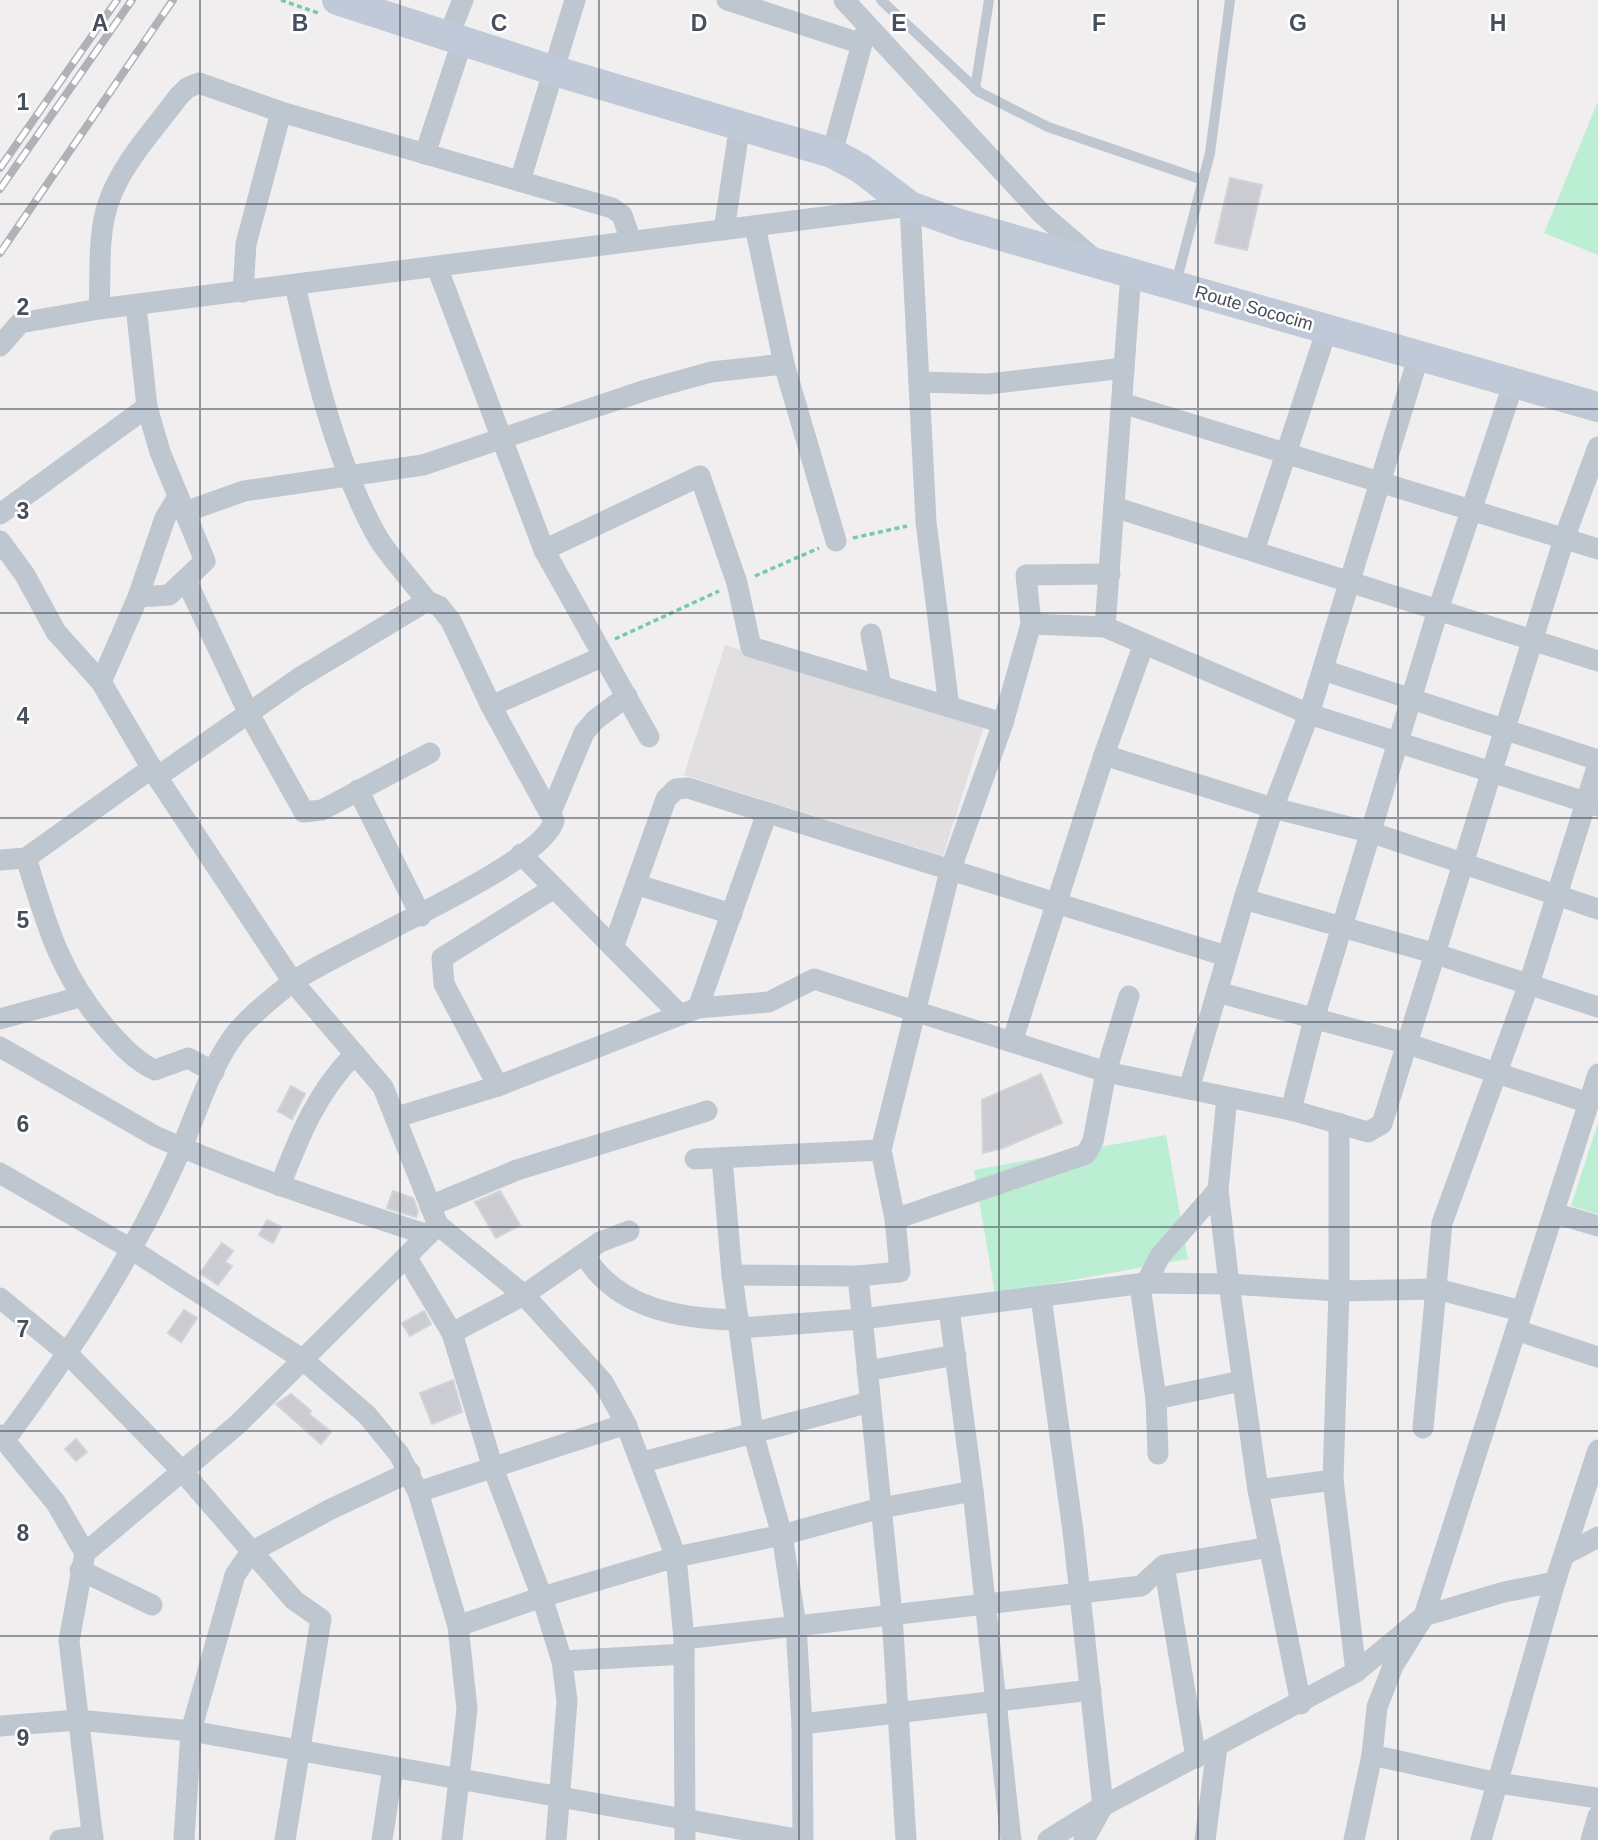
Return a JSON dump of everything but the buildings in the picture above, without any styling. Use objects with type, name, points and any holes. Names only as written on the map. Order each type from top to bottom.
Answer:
[{"type":"street","points":[[337,0],[555,71],[832,153],[860,168],[910,206],[926,523],[949,707]]},
{"type":"street","points":[[425,153],[463,0]]},
{"type":"street","points":[[520,181],[575,0]]},
{"type":"street","points":[[727,0],[865,34]]},
{"type":"street","points":[[844,0],[865,34],[1042,214],[1101,265]]},
{"type":"street","points":[[832,153],[865,34]]},
{"type":"street","points":[[99,309],[104,216],[117,182],[178,97],[187,88],[199,83],[281,112],[612,208],[622,215],[631,241]]},
{"type":"street","points":[[243,292],[246,244],[281,112]]},
{"type":"street","points":[[724,230],[740,124]]},
{"type":"street","points":[[0,346],[20,323],[99,309],[910,206]]},
{"type":"street","name":"Route Sococim","points":[[910,206],[1101,265],[1598,407]]},
{"type":"street","points":[[755,226],[784,364],[835,541]]},
{"type":"street","points":[[437,267],[544,550],[649,737]]},
{"type":"street","points":[[1105,627],[1131,273]]},
{"type":"street","points":[[60,1840],[93,1838],[69,1641],[82,1562],[56,1503],[4,1447],[68,1354],[131,1250],[182,1148],[214,1072],[237,1032],[293,982],[421,915],[521,854],[551,830],[554,821],[491,706],[452,621],[439,606],[427,601],[372,529],[351,478],[315,369],[295,285]]},
{"type":"street","points":[[136,306],[147,407],[182,505],[205,557],[204,565],[169,596],[138,597]]},
{"type":"street","points":[[1254,551],[1327,329]]},
{"type":"street","points":[[1189,1088],[1226,956],[1273,808],[1310,714],[1419,355]]},
{"type":"street","points":[[101,682],[138,597],[165,518],[182,505],[244,491],[351,478],[422,465],[646,390],[711,372],[784,364]]},
{"type":"street","points":[[919,382],[988,384],[1124,369]]},
{"type":"street","points":[[1291,1110],[1314,1019],[1373,833],[1438,610],[1514,382]]},
{"type":"street","points":[[1122,403],[1598,549]]},
{"type":"street","points":[[0,514],[147,407]]},
{"type":"street","points":[[397,1117],[498,1086],[689,1011],[769,1002],[814,979],[1106,1072],[1291,1110],[1368,1132],[1382,1124],[1433,953],[1564,539],[1598,447]]},
{"type":"street","points":[[544,550],[700,476],[737,583],[751,647],[1003,723]]},
{"type":"street","points":[[1114,507],[1598,661]]},
{"type":"street","points":[[0,541],[25,575],[56,632],[101,682],[155,772],[293,982],[383,1087],[397,1117],[432,1222]]},
{"type":"street","points":[[732,1275],[858,1276],[900,1272],[895,1219],[881,1150],[950,871],[1003,723],[1031,624],[1026,575],[1110,574]]},
{"type":"street","points":[[186,580],[248,712],[304,812],[322,810],[430,753]]},
{"type":"street","points":[[0,860],[26,858],[299,678],[427,601]]},
{"type":"street","points":[[1031,624],[1105,627],[1143,646],[1310,714],[1592,804]]},
{"type":"street","points":[[872,634],[881,686]]},
{"type":"street","points":[[1012,1042],[1104,755],[1143,646]]},
{"type":"street","points":[[491,706],[601,651]]},
{"type":"street","points":[[1323,670],[1598,762],[1592,804],[1557,895],[1442,1223],[1423,1428]]},
{"type":"street","points":[[551,812],[584,733],[595,719],[626,696]]},
{"type":"street","points":[[1104,755],[1273,808],[1373,833],[1598,909]]},
{"type":"street","points":[[614,945],[638,885],[666,799],[676,789],[688,788],[1226,956]]},
{"type":"street","points":[[358,790],[421,915]]},
{"type":"street","points":[[689,1011],[732,914],[766,813]]},
{"type":"street","points":[[521,854],[614,945],[689,1011]]},
{"type":"street","points":[[26,858],[50,932],[80,997],[120,1044],[155,1070],[188,1058],[214,1072]]},
{"type":"street","points":[[638,885],[732,914]]},
{"type":"street","points":[[498,1086],[444,984],[443,958],[554,888]]},
{"type":"street","points":[[1244,899],[1433,953],[1598,1006]]},
{"type":"street","points":[[1217,992],[1405,1043],[1495,1075],[1589,1103]]},
{"type":"street","points":[[895,1219],[1086,1154],[1093,1141],[1106,1072],[1129,996]]},
{"type":"street","points":[[0,1019],[80,997]]},
{"type":"street","points":[[0,1047],[155,1136],[182,1148],[279,1186],[432,1222],[524,1295],[603,1382],[643,1462],[676,1557],[684,1646],[685,1831]]},
{"type":"street","points":[[279,1186],[314,1106],[333,1075],[355,1054]]},
{"type":"street","points":[[1354,1840],[1372,1755],[1377,1707],[1389,1676],[1424,1616],[1598,1074]]},
{"type":"street","points":[[1227,1097],[1218,1190],[1229,1284],[1258,1490],[1301,1703]]},
{"type":"street","points":[[82,1562],[238,1424],[407,1258],[432,1222],[517,1170],[707,1111]]},
{"type":"street","points":[[1339,1123],[1339,1291],[1333,1480],[1356,1672]]},
{"type":"street","points":[[695,1159],[881,1150]]},
{"type":"street","points":[[0,1726],[78,1720],[191,1731],[559,1795],[685,1831],[793,1839],[802,1724],[796,1626],[782,1535],[753,1433],[732,1275],[723,1158]]},
{"type":"street","points":[[0,1173],[131,1250],[302,1359],[367,1415],[410,1472],[458,1626],[467,1709],[452,1840]]},
{"type":"street","points":[[1158,1454],[1156,1398],[1141,1307],[1145,1283],[1160,1256],[1218,1190]]},
{"type":"street","points":[[1554,1213],[1598,1226]]},
{"type":"street","points":[[452,1334],[524,1295],[600,1242],[629,1231]]},
{"type":"street","points":[[584,1254],[594,1272],[624,1297],[658,1310],[696,1319],[739,1324],[862,1319],[1145,1283],[1229,1284],[1339,1291],[1437,1289],[1519,1320],[1598,1357]]},
{"type":"street","points":[[407,1258],[452,1334],[493,1468],[542,1597],[562,1661],[566,1702],[556,1840]]},
{"type":"street","points":[[858,1276],[891,1615],[906,1840]]},
{"type":"street","points":[[1041,1297],[1080,1593],[1104,1806],[1084,1840]]},
{"type":"street","points":[[0,1298],[68,1354],[183,1472],[294,1600],[321,1619],[297,1751],[285,1840]]},
{"type":"street","points":[[949,1309],[973,1491],[1012,1840]]},
{"type":"street","points":[[867,1371],[956,1355]]},
{"type":"street","points":[[1156,1398],[1241,1381]]},
{"type":"street","points":[[643,1462],[870,1402]]},
{"type":"street","points":[[418,1492],[626,1424]]},
{"type":"street","points":[[1481,1840],[1555,1582],[1598,1450]]},
{"type":"street","points":[[184,1840],[191,1731],[235,1575],[251,1552],[331,1509],[410,1472]]},
{"type":"street","points":[[1258,1490],[1333,1480]]},
{"type":"street","points":[[458,1626],[542,1597],[676,1557],[782,1535],[881,1508],[973,1491]]},
{"type":"street","points":[[1566,1554],[1598,1536]]},
{"type":"street","points":[[562,1661],[684,1646],[796,1626],[1141,1586],[1164,1565],[1270,1547]]},
{"type":"street","points":[[82,1562],[152,1605]]},
{"type":"street","points":[[1164,1565],[1196,1758]]},
{"type":"street","points":[[1048,1840],[1104,1806],[1356,1672],[1424,1616],[1504,1592],[1555,1582]]},
{"type":"street","points":[[802,1724],[1091,1690]]},
{"type":"street","points":[[1205,1840],[1217,1747]]},
{"type":"street","points":[[1372,1755],[1498,1783],[1598,1798]]},
{"type":"street","points":[[382,1840],[393,1768]]},
{"type":"street","points":[[1591,1840],[1598,1816]]},
{"type":"lane","points":[[881,0],[975,89],[1048,127],[1203,180]]},
{"type":"lane","points":[[975,89],[989,0]]},
{"type":"lane","points":[[1176,286],[1210,153],[1230,0]]},
{"type":"path","points":[[601,651],[737,583],[835,541],[926,523]]},
{"type":"shaded area","points":[[725,645],[984,726],[943,856],[684,775]]},
{"type":"green space","points":[[1598,101],[1598,255],[1544,233]]},
{"type":"green space","points":[[1598,1123],[1598,1214],[1571,1206]]},
{"type":"green space","points":[[1166,1135],[1188,1259],[995,1294],[974,1170]]},
{"type":"railway","points":[[0,168],[117,0]]},
{"type":"railway","points":[[0,189],[132,0]]},
{"type":"railway","points":[[0,253],[173,0]]}]
